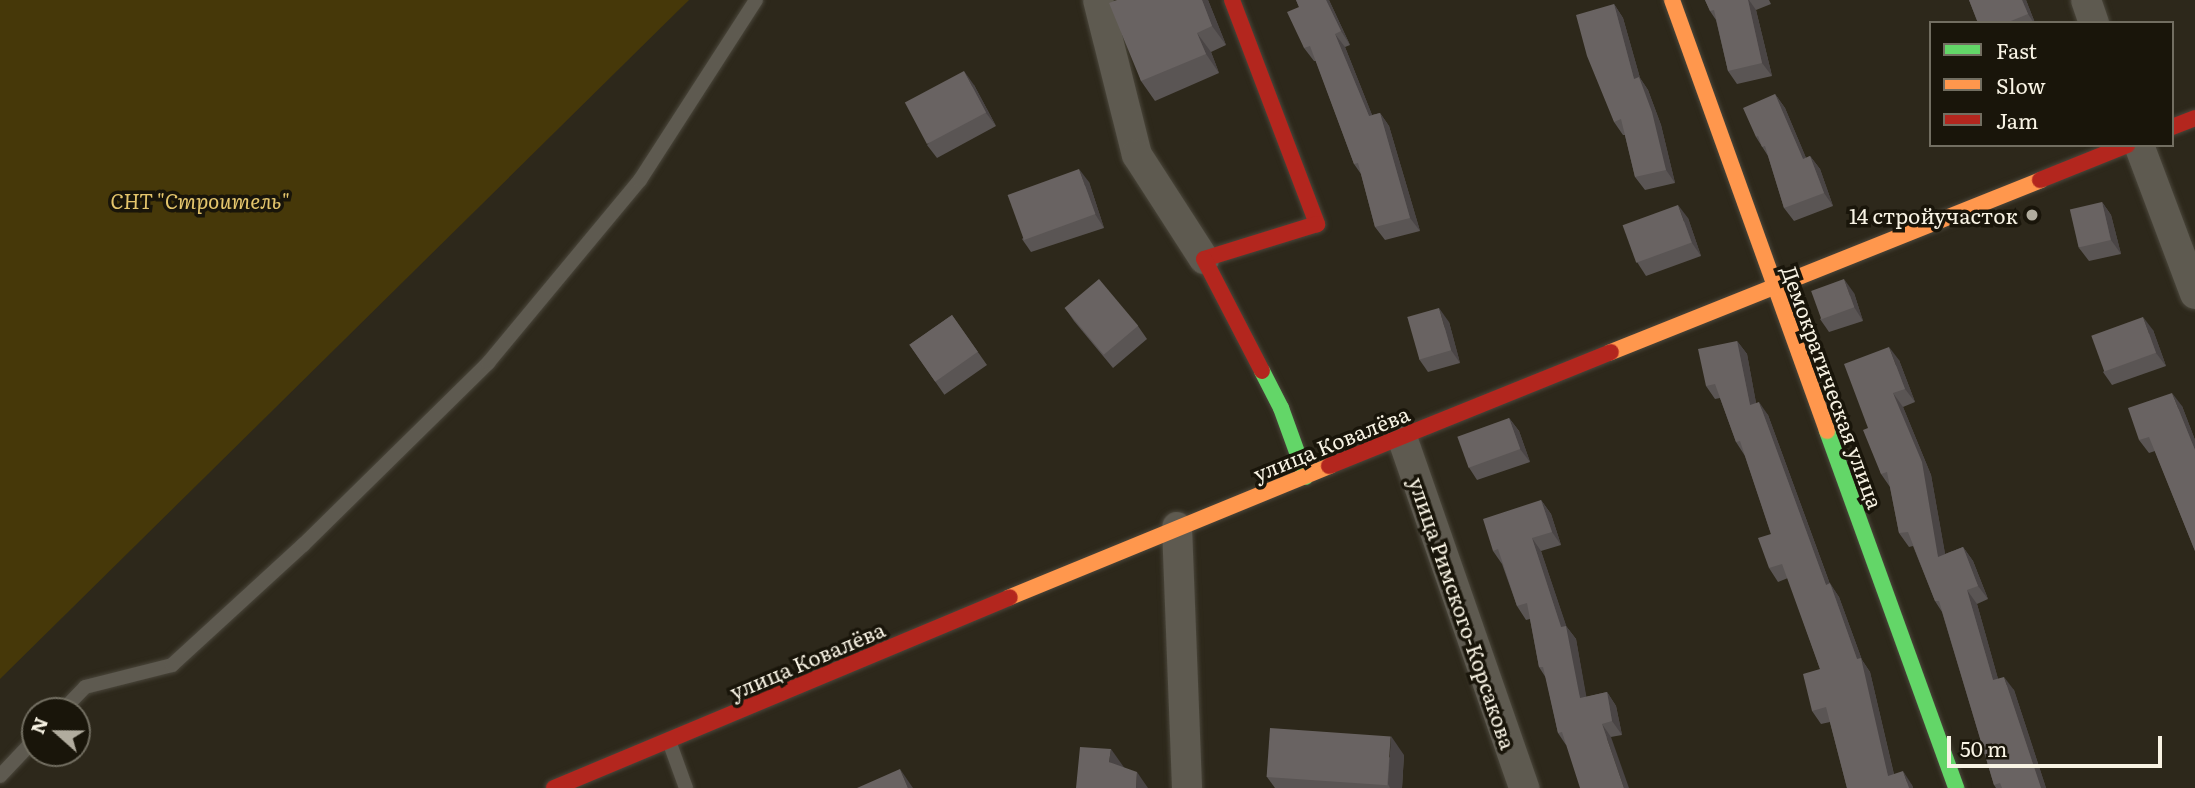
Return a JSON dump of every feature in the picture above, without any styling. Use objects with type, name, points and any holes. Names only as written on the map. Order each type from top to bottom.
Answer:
[{"type":"street","points":[[1098,0],[1137,155],[1204,259],[1281,408],[1306,477]]},
{"type":"street","points":[[1204,259],[1317,224],[1232,0]]},
{"type":"street","name":"Демократическая улица","points":[[1672,0],[1956,788]]},
{"type":"street","points":[[2085,0],[2093,21]]},
{"type":"street","points":[[2174,126],[2195,118]]},
{"type":"street","name":"улица Ковалёва","points":[[554,788],[1177,527],[2122,147]]},
{"type":"street","points":[[2140,147],[2195,294]]},
{"type":"street","name":"улица Римского-Корсакова","points":[[1402,438],[1524,788]]},
{"type":"street","points":[[1177,527],[1187,788]]},
{"type":"lane","points":[[75,697],[85,687],[172,665],[303,545],[488,363],[640,180],[756,0]]},
{"type":"lane","points":[[669,741],[686,788]]},
{"type":"lane","points":[[0,776],[21,754]]},
{"type":"green space","name":"СНТ \"Строитель\"","points":[[0,0],[689,0],[0,679]]},
{"type":"building","points":[[1117,0],[1202,0],[1212,26],[1197,33],[1206,54],[1141,81],[1109,3]]},
{"type":"building","points":[[1296,0],[1326,0],[1341,31],[1335,34],[1369,116],[1380,113],[1410,218],[1375,227],[1358,163],[1354,164],[1310,46],[1304,48],[1287,12],[1299,7]]},
{"type":"building","points":[[1705,0],[1748,0],[1762,63],[1728,71],[1714,10],[1710,11]]},
{"type":"building","points":[[1969,0],[2022,0],[2028,14],[2011,21],[1977,21]]},
{"type":"building","points":[[1614,4],[1634,79],[1639,77],[1652,112],[1666,170],[1635,177],[1621,119],[1614,122],[1587,56],[1576,15]]},
{"type":"building","points":[[964,71],[986,112],[927,144],[905,102]]},
{"type":"building","points":[[1775,94],[1803,159],[1810,156],[1824,193],[1784,208],[1765,146],[1762,147],[1758,136],[1756,137],[1743,108]]},
{"type":"building","points":[[1079,169],[1095,214],[1024,240],[1008,195]]},
{"type":"building","points":[[2102,202],[2111,240],[2079,247],[2070,209]]},
{"type":"building","points":[[1678,205],[1692,243],[1636,263],[1623,225]]},
{"type":"building","points":[[1099,279],[1138,326],[1104,355],[1065,308]]},
{"type":"building","points":[[1844,279],[1854,307],[1821,319],[1811,291]]},
{"type":"building","points":[[1439,308],[1451,350],[1419,359],[1407,317]]},
{"type":"building","points":[[952,315],[978,352],[935,382],[909,345]]},
{"type":"building","points":[[2143,317],[2156,353],[2104,372],[2091,336]]},
{"type":"building","points":[[1737,341],[1750,405],[1759,402],[1826,585],[1830,583],[1857,659],[1861,658],[1888,776],[1903,771],[1909,788],[1847,788],[1826,707],[1812,711],[1803,674],[1820,669],[1782,564],[1769,568],[1758,538],[1771,534],[1740,441],[1736,442],[1715,384],[1706,386],[1698,349]]},
{"type":"building","points":[[1889,347],[1905,389],[1893,393],[1922,462],[1938,557],[1963,547],[1978,586],[1967,590],[1993,680],[2004,677],[2041,788],[2002,788],[2000,783],[1994,785],[1939,601],[1935,601],[1908,532],[1899,533],[1887,472],[1881,474],[1863,430],[1868,428],[1844,364]]},
{"type":"building","points":[[2172,393],[2195,450],[2195,551],[2149,437],[2139,440],[2128,408]]},
{"type":"building","points":[[1509,418],[1520,449],[1469,468],[1457,437]]},
{"type":"building","points":[[1541,500],[1552,532],[1532,538],[1561,627],[1566,626],[1580,698],[1607,692],[1612,721],[1602,724],[1624,788],[1580,788],[1562,732],[1558,733],[1543,667],[1539,667],[1527,603],[1517,606],[1498,549],[1493,551],[1483,519]]},
{"type":"building","points":[[1270,728],[1391,736],[1387,785],[1267,777]]},
{"type":"building","points":[[1080,747],[1111,749],[1109,762],[1137,772],[1136,788],[1076,788]]},
{"type":"building","points":[[900,769],[908,788],[857,788]]},
{"type":"traffic: fast","points":[[1262,371],[1281,408],[1306,477]]},
{"type":"traffic: fast","points":[[1827,431],[1956,788]]},
{"type":"traffic: slow","points":[[1672,0],[1827,431]]},
{"type":"traffic: slow","points":[[1611,352],[2040,180]]},
{"type":"traffic: slow","points":[[1010,597],[1329,466]]},
{"type":"traffic: jam","points":[[1232,0],[1317,224],[1204,259],[1262,371]]},
{"type":"traffic: jam","points":[[2174,126],[2195,118]]},
{"type":"traffic: jam","points":[[2040,180],[2122,147]]},
{"type":"traffic: jam","points":[[1329,466],[1611,352]]},
{"type":"traffic: jam","points":[[554,788],[1010,597]]},
{"type":"place","name":"14 стройучасток","points":[[2032,215]]}]
